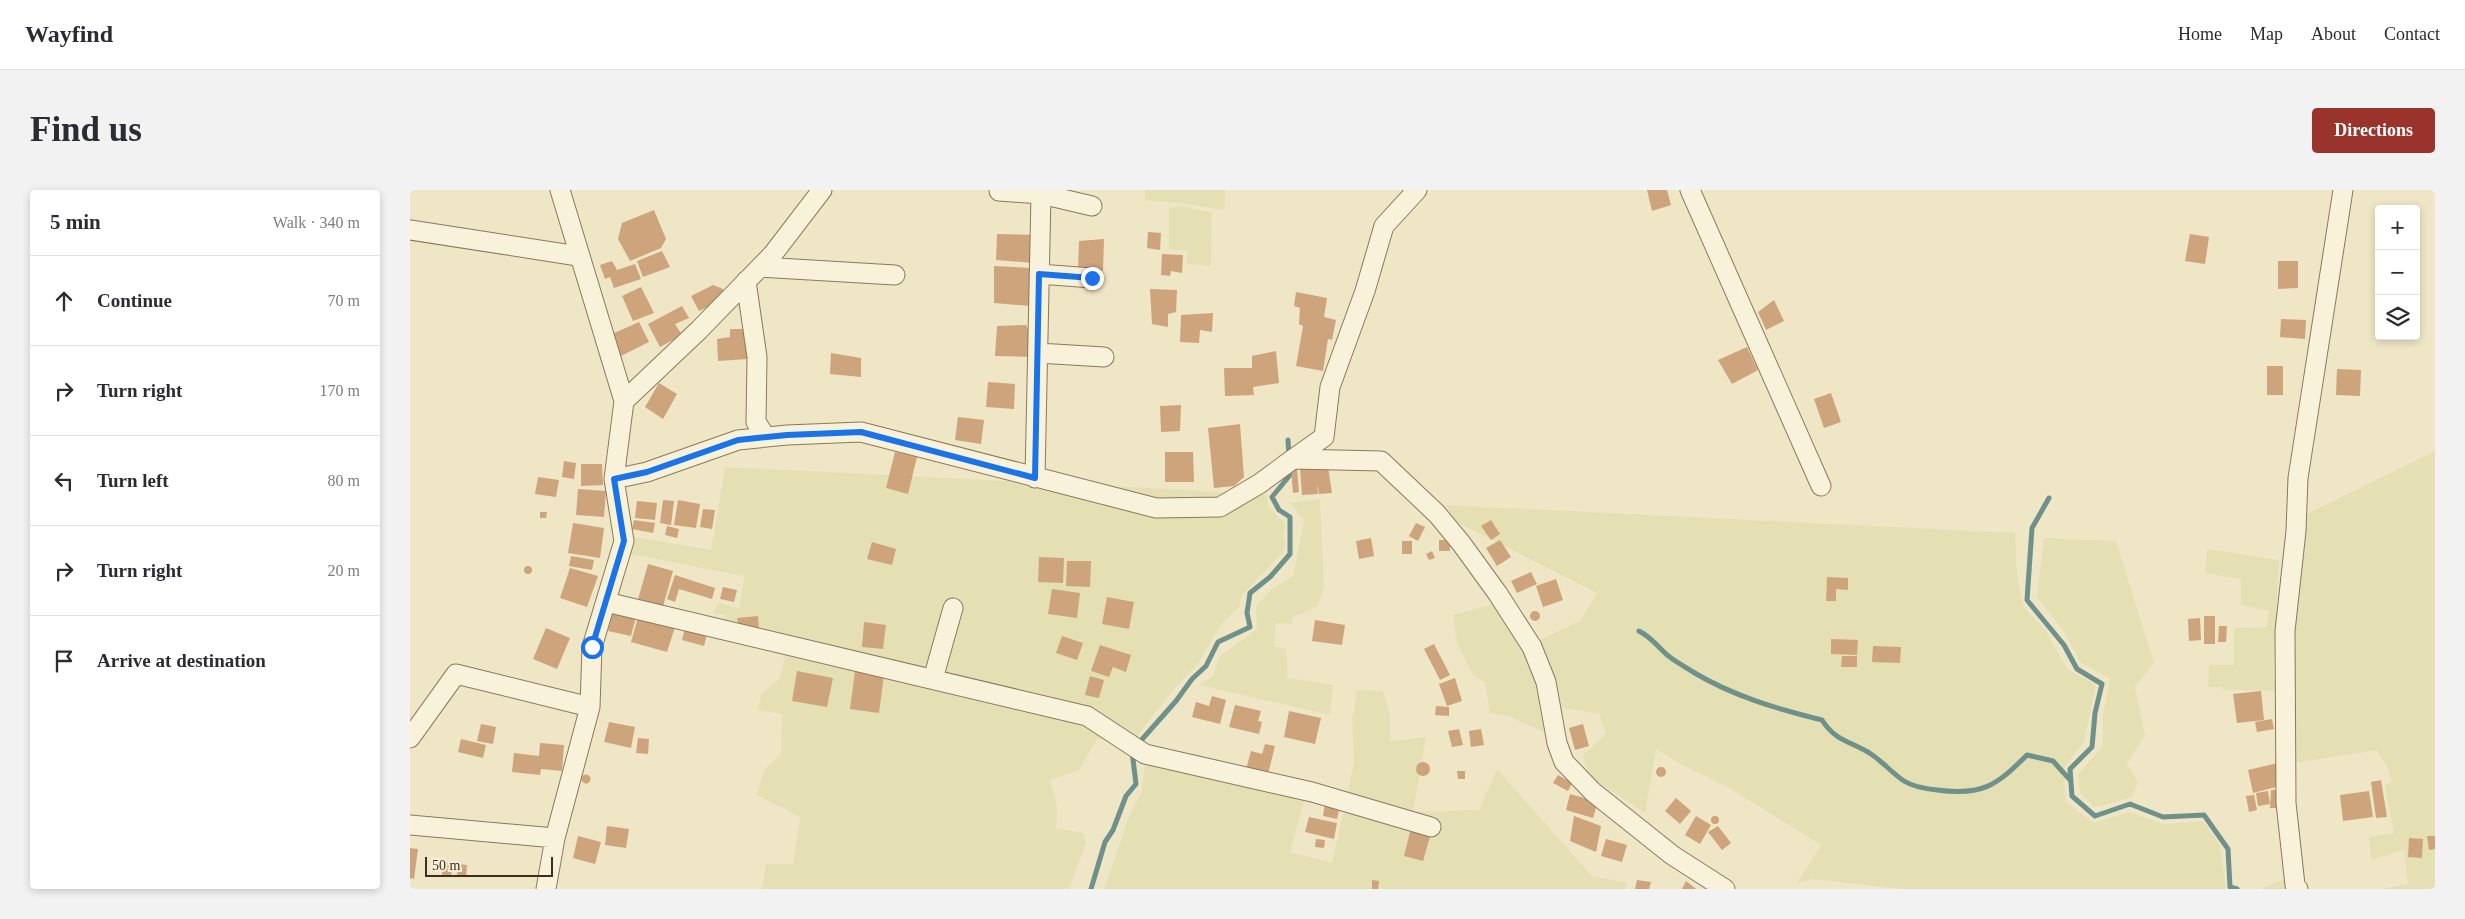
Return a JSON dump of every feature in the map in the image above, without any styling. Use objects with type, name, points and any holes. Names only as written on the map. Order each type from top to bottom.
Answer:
[{"type":"street","points":[[546,889],[555,838],[590,708],[592,647],[624,541],[614,479],[624,401],[578,256],[560,190]]},
{"type":"street","points":[[624,401],[773,254],[822,190]]},
{"type":"street","points":[[614,479],[647,472],[738,440],[861,432],[1156,508],[1220,507],[1259,484],[1324,437],[1330,387],[1364,291],[1384,226],[1417,190]]},
{"type":"street","points":[[1690,190],[1821,486]]},
{"type":"street","points":[[2298,889],[2295,885],[2286,803],[2285,632],[2296,531],[2298,478],[2343,190]]},
{"type":"street","points":[[999,191],[1041,194],[1092,206]]},
{"type":"street","points":[[1035,478],[1041,194]]},
{"type":"street","points":[[410,230],[578,256]]},
{"type":"street","points":[[760,267],[895,275]]},
{"type":"street","points":[[1039,274],[1092,278]]},
{"type":"street","points":[[746,281],[757,357],[756,422],[766,437]]},
{"type":"street","points":[[1038,353],[1104,357]]},
{"type":"street","points":[[1293,459],[1381,461],[1436,514],[1498,594],[1532,647],[1546,682],[1557,743],[1564,762],[1592,792],[1665,849],[1725,889]]},
{"type":"street","points":[[606,602],[1087,716],[1145,754],[1312,792],[1431,827]]},
{"type":"street","points":[[933,679],[953,608]]},
{"type":"street","points":[[410,738],[456,674],[590,708]]},
{"type":"street","points":[[410,825],[555,838]]},
{"type":"shaded area","points":[[1145,190],[1225,190],[1224,210],[1181,203],[1145,200]]},
{"type":"shaded area","points":[[1181,206],[1212,213],[1211,266],[1187,264],[1187,251],[1169,249],[1169,208]]},
{"type":"shaded area","points":[[2435,451],[2435,889],[2381,889],[2408,884],[2404,850],[2371,860],[2369,837],[2394,833],[2385,785],[2392,782],[2388,768],[2377,750],[2294,763],[2291,647],[2305,515]]},
{"type":"shaded area","points":[[725,467],[1267,494],[1268,506],[1285,524],[1283,537],[1286,543],[1283,552],[1242,595],[1239,607],[1220,626],[1198,664],[1173,690],[1136,737],[1097,739],[1079,770],[1050,780],[1057,805],[1056,828],[1083,833],[1086,843],[1069,889],[762,889],[766,864],[793,864],[800,817],[757,795],[764,770],[781,754],[782,714],[758,710],[761,694],[780,678],[786,652],[770,647],[717,638],[725,615],[713,613],[718,603],[739,608],[744,576],[631,554],[634,537],[711,550]]},
{"type":"shaded area","points":[[1320,499],[1324,587],[1318,606],[1292,618],[1292,624],[1276,623],[1274,646],[1286,649],[1288,678],[1333,685],[1330,715],[1199,685],[1213,676],[1219,657],[1257,629],[1256,606],[1273,588],[1293,576],[1304,520],[1290,503]]},
{"type":"shaded area","points":[[1446,505],[2015,533],[2017,575],[2023,606],[2047,632],[2067,669],[2096,685],[2084,742],[2064,768],[2065,801],[2093,823],[2129,812],[2163,824],[2203,821],[2220,845],[2226,889],[1901,889],[1813,879],[1797,883],[1821,845],[1729,788],[1680,764],[1656,749],[1645,813],[1589,776],[1583,755],[1606,734],[1599,714],[1560,707],[1540,640],[1580,621],[1597,593],[1455,521]]},
{"type":"shaded area","points":[[2044,538],[2116,541],[2154,663],[2135,687],[2145,735],[2127,763],[2138,782],[2132,797],[2104,805],[2094,807],[2080,793],[2078,775],[2103,745],[2103,714],[2110,679],[2080,662],[2063,630],[2037,597]]},
{"type":"shaded area","points":[[2207,549],[2279,560],[2273,673],[2277,691],[2223,690],[2222,687],[2208,687],[2209,665],[2234,665],[2234,628],[2267,627],[2269,611],[2241,605],[2241,579],[2205,573]]},
{"type":"shaded area","points":[[1494,604],[1521,642],[1539,687],[1546,733],[1509,716],[1490,713],[1485,683],[1473,675],[1457,643],[1453,615]]},
{"type":"shaded area","points":[[1357,690],[1383,691],[1390,715],[1390,741],[1426,737],[1413,812],[1479,810],[1497,769],[1592,876],[1627,883],[1626,889],[1104,889],[1129,817],[1142,790],[1145,763],[1305,798],[1290,852],[1332,863],[1354,763],[1352,720]]},
{"type":"shaded area","points":[[2284,879],[2289,889],[2261,889]]},
{"type":"building","points":[[1647,190],[1667,190],[1671,205],[1652,211]]},
{"type":"building","points":[[654,210],[666,239],[661,248],[630,261],[618,239],[622,223]]},
{"type":"building","points":[[1148,232],[1161,233],[1160,250],[1147,248]]},
{"type":"building","points":[[997,234],[1035,235],[1033,263],[996,260]]},
{"type":"building","points":[[2190,234],[2209,237],[2205,264],[2185,261]]},
{"type":"building","points":[[1104,239],[1103,271],[1078,269],[1079,241]]},
{"type":"building","points":[[662,251],[670,267],[643,277],[637,261]]},
{"type":"building","points":[[1162,254],[1183,255],[1182,273],[1171,271],[1170,276],[1161,275]]},
{"type":"building","points":[[612,261],[617,270],[635,264],[641,279],[614,288],[610,277],[605,279],[600,265]]},
{"type":"building","points":[[2278,261],[2298,261],[2298,288],[2278,289]]},
{"type":"building","points":[[994,266],[1032,268],[1031,306],[994,303]]},
{"type":"building","points":[[713,285],[723,289],[723,300],[699,311],[691,296]]},
{"type":"building","points":[[641,287],[654,313],[633,321],[622,296]]},
{"type":"building","points":[[1150,289],[1177,290],[1176,312],[1168,314],[1168,327],[1152,324]]},
{"type":"building","points":[[1296,292],[1327,298],[1324,317],[1336,320],[1332,340],[1328,339],[1323,371],[1296,366],[1303,326],[1299,324],[1300,308],[1294,306]]},
{"type":"building","points":[[1774,300],[1784,321],[1766,330],[1758,312]]},
{"type":"building","points":[[682,306],[689,318],[675,324],[682,335],[660,347],[648,324]]},
{"type":"building","points":[[1213,313],[1212,332],[1200,330],[1199,343],[1180,342],[1181,315]]},
{"type":"building","points":[[2281,319],[2306,320],[2305,339],[2280,337]]},
{"type":"building","points":[[639,322],[649,342],[621,356],[612,334]]},
{"type":"building","points":[[1026,325],[1032,337],[1032,357],[995,356],[997,326]]},
{"type":"building","points":[[730,329],[744,329],[748,359],[718,361],[717,339],[730,337]]},
{"type":"building","points":[[1747,347],[1758,370],[1732,384],[1718,360]]},
{"type":"building","points":[[1276,351],[1279,383],[1253,387],[1254,395],[1225,396],[1224,368],[1252,368],[1252,356]]},
{"type":"building","points":[[831,353],[861,358],[861,377],[830,374]]},
{"type":"building","points":[[2267,366],[2283,366],[2283,395],[2267,395]]},
{"type":"building","points":[[2337,369],[2361,370],[2360,396],[2336,395]]},
{"type":"building","points":[[988,382],[1015,384],[1014,409],[986,407]]},
{"type":"building","points":[[659,383],[677,394],[663,419],[645,407]]},
{"type":"building","points":[[1831,393],[1841,422],[1824,428],[1814,399]]},
{"type":"building","points":[[1181,405],[1180,431],[1161,432],[1160,406]]},
{"type":"building","points":[[958,417],[984,420],[981,444],[955,440]]},
{"type":"building","points":[[1240,424],[1244,477],[1234,486],[1214,488],[1208,428]]},
{"type":"building","points":[[895,452],[917,457],[908,494],[886,488]]},
{"type":"building","points":[[1165,452],[1193,452],[1194,482],[1165,482]]},
{"type":"building","points":[[564,461],[576,463],[574,479],[562,477]]},
{"type":"building","points":[[581,464],[602,464],[603,485],[581,486]]},
{"type":"building","points":[[1328,467],[1332,493],[1319,494],[1317,483],[1318,494],[1302,495],[1300,468]]},
{"type":"building","points":[[1291,468],[1297,468],[1299,492],[1293,493]]},
{"type":"building","points":[[538,477],[559,480],[556,497],[535,494]]},
{"type":"building","points":[[578,489],[606,491],[604,517],[576,515]]},
{"type":"building","points":[[663,500],[674,501],[671,525],[660,523]]},
{"type":"building","points":[[678,500],[700,504],[696,528],[674,525]]},
{"type":"building","points":[[637,501],[657,503],[655,520],[635,518]]},
{"type":"building","points":[[703,509],[715,510],[712,529],[700,527]]},
{"type":"building","points":[[540,512],[547,512],[546,518],[540,518]]},
{"type":"building","points":[[634,520],[655,523],[653,533],[632,529]]},
{"type":"building","points":[[1491,520],[1500,534],[1491,540],[1481,526]]},
{"type":"building","points":[[573,523],[604,528],[600,558],[568,553]]},
{"type":"building","points":[[1416,523],[1425,527],[1418,541],[1409,536]]},
{"type":"building","points":[[667,526],[679,529],[677,538],[665,535]]},
{"type":"building","points":[[1371,538],[1374,556],[1359,559],[1356,541]]},
{"type":"building","points":[[1439,540],[1450,540],[1450,551],[1439,551]]},
{"type":"building","points":[[1500,540],[1511,557],[1497,566],[1486,548]]},
{"type":"building","points":[[1402,541],[1412,541],[1412,554],[1402,554]]},
{"type":"building","points":[[872,542],[896,549],[892,565],[867,559]]},
{"type":"building","points":[[1432,551],[1435,558],[1429,560],[1426,554]]},
{"type":"building","points":[[571,556],[594,560],[592,570],[569,566]]},
{"type":"building","points":[[1039,557],[1064,558],[1063,583],[1038,582]]},
{"type":"building","points":[[1067,561],[1091,561],[1090,587],[1066,586]]},
{"type":"building","points":[[648,564],[673,571],[662,610],[637,603]]},
{"type":"building","points":[[528,566],[532,570],[528,574],[524,570]]},
{"type":"building","points":[[570,568],[598,576],[587,607],[560,598]]},
{"type":"building","points":[[1531,572],[1537,584],[1517,593],[1511,581]]},
{"type":"building","points":[[675,575],[715,588],[712,599],[679,589],[675,602],[667,599]]},
{"type":"building","points":[[1827,577],[1848,578],[1848,590],[1836,589],[1836,601],[1826,601]]},
{"type":"building","points":[[1556,579],[1563,600],[1543,607],[1536,586]]},
{"type":"building","points":[[723,587],[737,590],[734,602],[720,599]]},
{"type":"building","points":[[1052,589],[1080,593],[1077,618],[1048,614]]},
{"type":"building","points":[[1107,597],[1134,602],[1129,629],[1102,624]]},
{"type":"building","points":[[1533,611],[1537,611],[1540,616],[1539,620],[1533,621],[1530,618],[1530,614]]},
{"type":"building","points":[[613,612],[636,617],[631,636],[608,631]]},
{"type":"building","points":[[758,616],[759,629],[739,631],[737,618]]},
{"type":"building","points":[[2204,616],[2215,616],[2215,644],[2204,644]]},
{"type":"building","points":[[638,617],[675,627],[667,652],[631,642]]},
{"type":"building","points":[[2200,618],[2201,640],[2189,641],[2188,619]]},
{"type":"building","points":[[1315,620],[1345,625],[1342,645],[1312,641]]},
{"type":"building","points":[[864,622],[886,625],[883,649],[862,647]]},
{"type":"building","points":[[2219,626],[2227,626],[2226,642],[2218,642]]},
{"type":"building","points":[[546,628],[570,638],[557,669],[533,659]]},
{"type":"building","points":[[685,628],[707,634],[704,646],[682,640]]},
{"type":"building","points":[[1062,636],[1083,643],[1077,660],[1056,653]]},
{"type":"building","points":[[1831,639],[1858,640],[1857,655],[1831,654]]},
{"type":"building","points":[[1434,644],[1450,675],[1440,680],[1424,649]]},
{"type":"building","points":[[1100,645],[1131,655],[1126,672],[1113,667],[1109,677],[1091,671]]},
{"type":"building","points":[[1873,646],[1901,647],[1900,663],[1872,662]]},
{"type":"building","points":[[1842,656],[1857,656],[1857,667],[1841,667]]},
{"type":"building","points":[[797,671],[833,678],[827,707],[792,701]]},
{"type":"building","points":[[855,671],[884,675],[879,713],[850,709]]},
{"type":"building","points":[[1090,676],[1104,680],[1099,698],[1085,695]]},
{"type":"building","points":[[1455,678],[1462,701],[1447,706],[1439,684]]},
{"type":"building","points":[[2261,691],[2264,720],[2237,723],[2233,694]]},
{"type":"building","points":[[1212,696],[1226,700],[1220,724],[1192,717],[1196,702],[1209,706]]},
{"type":"building","points":[[1235,705],[1261,711],[1258,721],[1262,722],[1259,734],[1229,727]]},
{"type":"building","points":[[1436,706],[1449,707],[1449,716],[1435,715]]},
{"type":"building","points":[[1289,711],[1321,718],[1315,744],[1284,737]]},
{"type":"building","points":[[2272,719],[2274,729],[2257,732],[2255,722]]},
{"type":"building","points":[[609,722],[635,727],[631,748],[604,742]]},
{"type":"building","points":[[481,724],[496,727],[493,744],[477,741]]},
{"type":"building","points":[[1583,724],[1589,746],[1575,750],[1569,728]]},
{"type":"building","points":[[1459,729],[1463,745],[1452,747],[1448,731]]},
{"type":"building","points":[[1481,729],[1484,745],[1471,747],[1469,731]]},
{"type":"building","points":[[638,738],[649,739],[648,754],[636,753]]},
{"type":"building","points":[[461,739],[486,745],[483,758],[458,752]]},
{"type":"building","points":[[540,743],[564,745],[562,771],[541,769],[540,775],[512,772],[514,753],[539,756]]},
{"type":"building","points":[[1265,744],[1275,746],[1267,778],[1245,773],[1251,751],[1262,754]]},
{"type":"building","points":[[1423,762],[1428,764],[1430,769],[1428,774],[1423,776],[1418,774],[1416,769],[1418,764]]},
{"type":"building","points":[[2278,763],[2283,785],[2253,793],[2248,770]]},
{"type":"building","points":[[1659,767],[1663,767],[1666,772],[1665,776],[1659,777],[1656,774],[1656,770]]},
{"type":"building","points":[[1457,771],[1465,771],[1465,779],[1458,779]]},
{"type":"building","points":[[586,774],[591,779],[586,784],[581,779]]},
{"type":"building","points":[[1558,775],[1572,783],[1568,791],[1553,783]]},
{"type":"building","points":[[2381,780],[2387,817],[2376,818],[2371,782]]},
{"type":"building","points":[[2271,790],[2281,790],[2280,808],[2270,808]]},
{"type":"building","points":[[2268,791],[2270,804],[2258,806],[2256,793]]},
{"type":"building","points":[[2369,791],[2373,817],[2343,821],[2340,795]]},
{"type":"building","points":[[1570,794],[1598,802],[1593,818],[1566,810]]},
{"type":"building","points":[[2254,795],[2257,810],[2249,812],[2246,796]]},
{"type":"building","points":[[1676,798],[1691,811],[1680,824],[1665,811]]},
{"type":"building","points":[[1325,803],[1340,806],[1337,819],[1323,816]]},
{"type":"building","points":[[1574,816],[1601,826],[1596,852],[1570,841]]},
{"type":"building","points":[[1696,816],[1711,825],[1700,844],[1685,835]]},
{"type":"building","points":[[1715,816],[1719,820],[1715,824],[1711,820]]},
{"type":"building","points":[[1309,817],[1337,823],[1334,839],[1305,832]]},
{"type":"building","points":[[607,826],[629,829],[626,848],[605,845]]},
{"type":"building","points":[[1718,826],[1731,843],[1722,850],[1708,832]]},
{"type":"building","points":[[1411,828],[1431,833],[1423,861],[1404,856]]},
{"type":"building","points":[[578,836],[601,842],[595,864],[573,858]]},
{"type":"building","points":[[2427,836],[2435,836],[2435,849],[2429,850]]},
{"type":"building","points":[[2409,838],[2423,839],[2422,858],[2408,857]]},
{"type":"building","points":[[1316,839],[1325,840],[1324,848],[1315,847]]},
{"type":"building","points":[[1606,839],[1627,845],[1622,862],[1601,856]]},
{"type":"building","points":[[410,848],[418,849],[414,879],[410,878]]},
{"type":"building","points":[[443,862],[453,863],[451,876],[442,875]]},
{"type":"building","points":[[458,864],[467,865],[466,877],[457,877]]},
{"type":"building","points":[[1372,880],[1379,881],[1378,889],[1372,889]]},
{"type":"building","points":[[1637,880],[1651,882],[1649,889],[1635,889]]},
{"type":"building","points":[[1686,881],[1696,889],[1682,889]]},
{"type":"waterway","points":[[1288,440],[1289,457]]},
{"type":"waterway","points":[[1137,745],[1176,701],[1192,679],[1206,666],[1218,642],[1250,627],[1247,613],[1250,593],[1270,577],[1290,554],[1290,517],[1279,510],[1272,497],[1290,475],[1290,468]]},
{"type":"waterway","points":[[2049,498],[2032,528],[2027,600],[2064,645],[2077,669],[2102,684],[2095,713],[2092,747],[2070,769],[2072,796],[2095,816],[2130,804],[2163,817],[2204,815],[2228,849],[2230,887],[2237,889]]},
{"type":"waterway","points":[[1639,631],[1650,638],[1668,656],[1708,681],[1772,706],[1822,720],[1838,737],[1871,754],[1900,778],[1911,784],[1929,789],[1977,790],[1997,781],[2027,755],[2053,761],[2071,781]]},
{"type":"waterway","points":[[1091,889],[1105,842],[1113,830],[1126,796],[1136,784],[1132,751]]},
{"type":"route","points":[[592,647],[624,541],[614,479],[647,472],[738,440],[787,435],[861,432],[1035,478],[1039,274],[1092,278]]}]
